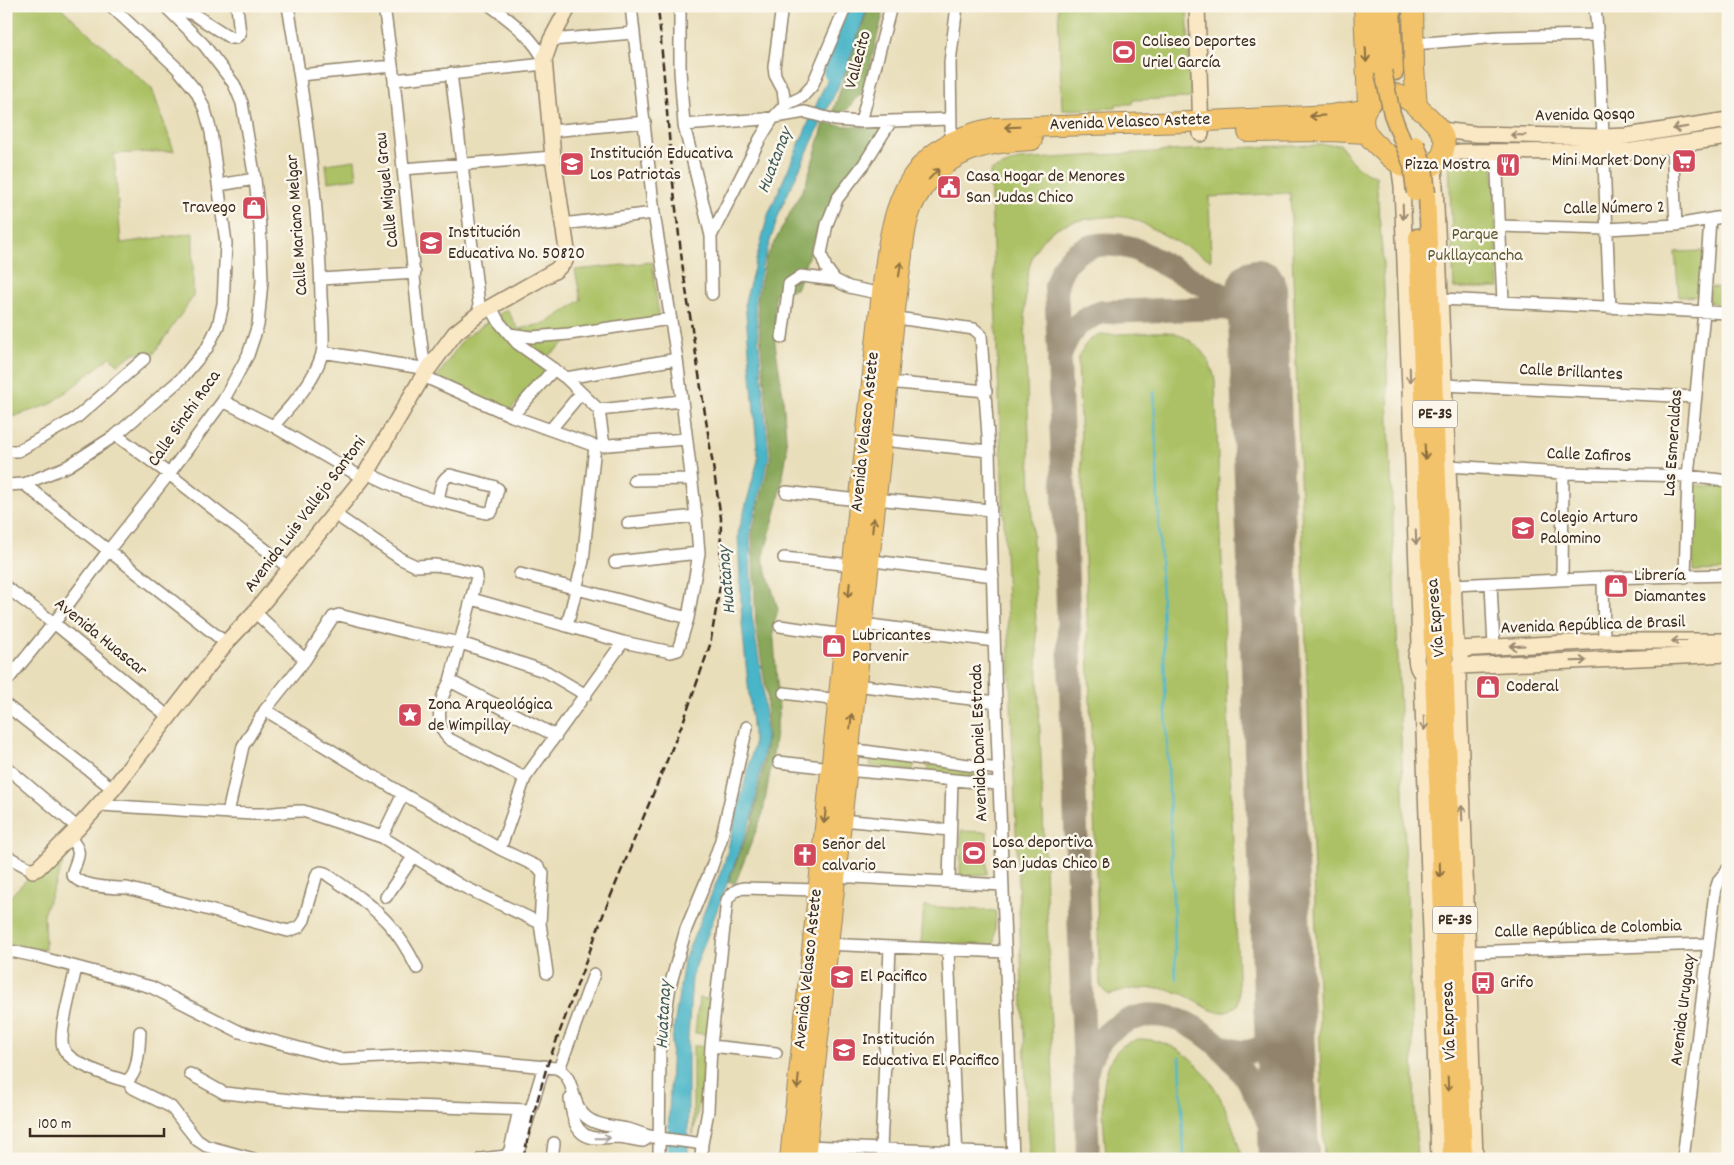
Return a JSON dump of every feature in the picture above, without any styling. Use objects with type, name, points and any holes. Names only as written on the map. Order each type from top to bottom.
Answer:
[{"type":"highway","points":[[1364,6],[1367,107]]},
{"type":"highway","points":[[1413,6],[1417,107]]},
{"type":"highway","points":[[1389,93],[1402,95],[1417,107],[1435,122],[1444,138],[1438,159],[1423,170],[1406,168],[1399,164],[1366,133],[1363,118],[1367,107],[1374,98],[1389,93]]},
{"type":"highway","name":"Avenida Velasco Astete","points":[[867,500],[882,440],[887,382],[886,316],[882,294],[893,218],[914,172],[930,155],[1004,141],[1201,128],[1331,115],[1367,107]]},
{"type":"highway","name":"Avenida Velasco Astete","points":[[1201,128],[1330,130],[1366,133]]},
{"type":"highway","name":"Avenida Velasco Astete","points":[[790,1159],[820,943],[834,876],[841,820],[838,768],[838,700],[844,635],[867,500],[886,316],[908,215],[917,196],[950,151]]},
{"type":"highway","name":"Avenida Velasco Astete","points":[[806,1152],[820,943],[817,890],[838,768],[848,749],[862,624],[858,561]]},
{"type":"main road","name":"PE-3S","points":[[1381,6],[1389,72]]},
{"type":"main road","name":"PE-3S","points":[[1389,72],[1392,6]]},
{"type":"main road","name":"Vía Expresa","points":[[1389,72],[1392,114],[1421,193],[1444,675],[1447,892],[1453,1048],[1451,1159]]},
{"type":"main road","points":[[1430,921],[1447,892],[1466,919]]},
{"type":"main road","points":[[1453,1048],[1469,1015]]},
{"type":"main road","points":[[1433,1017],[1453,1048]]},
{"type":"main road","name":"Vía Expresa","points":[[1453,1048],[1464,1159]]},
{"type":"street","points":[[6,485],[24,484],[68,466],[116,435],[182,378],[207,348],[218,326],[223,304],[226,243],[211,132],[205,110],[196,91],[177,68],[111,6]]},
{"type":"street","points":[[170,10],[193,14],[231,38],[235,38],[240,34],[236,6]]},
{"type":"street","name":"Calle Mariano Melgar","points":[[273,426],[298,398],[316,371],[322,352],[321,279],[311,160],[300,76],[288,6]]},
{"type":"street","name":"Calle Miguel Grau","points":[[384,6],[426,372]]},
{"type":"street","points":[[394,80],[544,62],[539,49],[520,27],[491,6]]},
{"type":"street","name":"Avenida Luis Vallejo Santoni","points":[[34,870],[73,833],[113,789],[170,718],[226,643],[255,612],[365,475],[426,372],[455,333],[485,310],[562,265],[567,256],[544,62],[551,40],[569,6]]},
{"type":"street","points":[[472,599],[623,642],[675,652],[679,647],[688,618],[699,554],[696,516],[677,359],[654,213],[631,6]]},
{"type":"street","points":[[680,6],[680,77],[684,125],[711,236],[712,294]]},
{"type":"street","points":[[782,6],[774,66],[783,90],[785,105]]},
{"type":"street","points":[[711,236],[760,139],[773,118],[785,105],[802,97],[812,86],[846,6]]},
{"type":"street","name":"Vallecito","points":[[861,122],[891,6]]},
{"type":"street","points":[[950,151],[950,62],[957,6]]},
{"type":"street","points":[[1197,6],[1201,128]]},
{"type":"street","points":[[1595,6],[1604,145],[1610,308]]},
{"type":"street","name":"Calle Sinchi Roca","points":[[6,682],[54,623],[223,401],[248,354],[258,325],[262,281],[260,226],[255,179],[242,103],[234,84],[204,45],[170,10]]},
{"type":"street","points":[[551,40],[633,33]]},
{"type":"street","points":[[1414,44],[1498,38],[1598,35]]},
{"type":"street","points":[[300,76],[392,66]]},
{"type":"street","points":[[451,73],[462,164],[485,310],[499,322],[517,343],[566,378],[599,410],[600,446],[583,560],[567,626]]},
{"type":"street","points":[[684,125],[773,118],[806,112],[836,120],[861,122],[950,118]]},
{"type":"street","name":"Avenida Qosqo","points":[[1438,159],[1462,152],[1496,152],[1604,145],[1627,136],[1728,120]]},
{"type":"street","points":[[882,294],[849,288],[836,280],[826,268],[822,254],[827,224],[837,199],[864,164],[891,121]]},
{"type":"street","points":[[551,131],[645,122]]},
{"type":"street","name":"Avenida Qosqo","points":[[1441,130],[1604,145],[1632,151],[1728,137]]},
{"type":"street","points":[[1672,146],[1676,225]]},
{"type":"street","points":[[1496,152],[1503,301]]},
{"type":"street","points":[[403,169],[554,156]]},
{"type":"street","name":"Vía Expresa","points":[[1438,159],[1440,299],[1454,585],[1442,642]]},
{"type":"street","name":"Vía Expresa","points":[[1399,164],[1442,642]]},
{"type":"street","points":[[219,185],[255,179]]},
{"type":"street","points":[[562,224],[654,213]]},
{"type":"street","name":"Calle Número 2","points":[[1499,226],[1607,229],[1676,225],[1728,216]]},
{"type":"street","name":"Las Esmeraldas","points":[[1685,576],[1688,476],[1704,312],[1710,219]]},
{"type":"street","points":[[321,279],[415,273]]},
{"type":"street","points":[[782,337],[788,284],[801,276],[836,280]]},
{"type":"street","points":[[1440,299],[1728,313]]},
{"type":"street","name":"Avenida Daniel Estrada","points":[[886,316],[974,329],[981,334],[989,451],[998,784],[1013,1156]]},
{"type":"street","points":[[508,334],[532,337],[569,334],[670,319]]},
{"type":"street","points":[[322,352],[426,372],[512,416],[600,446],[686,439]]},
{"type":"street","points":[[6,451],[18,450],[76,418],[144,359]]},
{"type":"street","points":[[566,378],[677,359]]},
{"type":"street","points":[[512,416],[554,369]]},
{"type":"street","points":[[887,382],[986,391]]},
{"type":"street","name":"Calle Brillantes","points":[[1444,385],[1695,397]]},
{"type":"street","points":[[550,429],[581,393]]},
{"type":"street","points":[[223,401],[365,475],[406,492],[438,501],[490,514],[498,489],[450,475],[446,476],[443,480],[438,501]]},
{"type":"street","points":[[599,410],[681,401]]},
{"type":"street","points":[[116,435],[289,568]]},
{"type":"street","points":[[882,440],[989,451]]},
{"type":"street","name":"Calle Zafiros","points":[[1448,466],[1563,473],[1688,476],[1728,481]]},
{"type":"street","points":[[1562,580],[1563,473]]},
{"type":"street","points":[[634,480],[692,479]]},
{"type":"street","points":[[24,484],[226,643]]},
{"type":"street","points":[[786,492],[990,510]]},
{"type":"street","points":[[333,513],[401,559],[416,566],[434,565],[456,568],[476,574],[477,577],[461,643],[450,681],[442,694],[440,703],[441,724],[445,736],[449,739],[525,778]]},
{"type":"street","points":[[628,523],[696,516]]},
{"type":"street","points":[[615,562],[699,554]]},
{"type":"street","points":[[784,558],[858,561],[993,576]]},
{"type":"street","points":[[520,574],[688,618]]},
{"type":"street","points":[[1454,585],[1603,578],[1728,575]]},
{"type":"street","points":[[1603,578],[1612,641],[1620,659]]},
{"type":"street","points":[[1491,584],[1494,648]]},
{"type":"street","name":"Avenida Huascar","points":[[6,587],[54,623],[170,718]]},
{"type":"street","points":[[255,612],[305,660]]},
{"type":"street","points":[[228,813],[243,746],[265,710],[305,660],[333,618],[339,615],[409,633],[461,643],[547,672],[586,695]]},
{"type":"street","points":[[862,624],[994,641]]},
{"type":"street","points":[[780,626],[844,635]]},
{"type":"street","name":"Avenida República de Brasil","points":[[1442,642],[1494,648],[1612,641],[1728,641]]},
{"type":"street","points":[[500,849],[525,778],[623,642]]},
{"type":"street","points":[[1442,642],[1416,656],[1418,669],[1444,675]]},
{"type":"street","name":"Avenida República de Brasil","points":[[1444,675],[1620,659],[1728,654]]},
{"type":"street","name":"Vía Expresa","points":[[1444,675],[1466,919],[1475,1159]]},
{"type":"street","name":"Vía Expresa","points":[[1439,1159],[1430,921],[1444,675]]},
{"type":"street","points":[[450,681],[556,736]]},
{"type":"street","points":[[855,685],[996,702]]},
{"type":"street","points":[[784,693],[838,700]]},
{"type":"street","points":[[6,705],[113,789]]},
{"type":"street","points":[[265,710],[403,794],[500,849],[538,867],[543,873],[540,923],[547,974]]},
{"type":"street","points":[[659,1159],[660,1052],[670,986],[686,929],[711,869],[720,840],[747,727]]},
{"type":"street","points":[[848,749],[998,769]]},
{"type":"street","points":[[779,762],[998,784]]},
{"type":"street","points":[[7,769],[73,833],[79,853],[72,874],[73,878],[107,888],[127,888],[288,931],[299,928],[304,920],[317,874],[325,873],[388,922],[410,954],[417,968]]},
{"type":"street","points":[[949,882],[952,780]]},
{"type":"street","points":[[382,837],[403,794]]},
{"type":"street","points":[[99,805],[228,813],[266,814],[292,810],[303,811],[382,837],[468,889],[540,923]]},
{"type":"street","points":[[841,820],[950,830]]},
{"type":"street","points":[[6,856],[34,870]]},
{"type":"street","points":[[386,897],[413,857]]},
{"type":"street","name":"Avenida Uruguay","points":[[1684,1159],[1715,892],[1719,880],[1728,869]]},
{"type":"street","points":[[834,876],[1003,885]]},
{"type":"street","points":[[701,1159],[699,1143],[708,1111],[711,1046],[727,900],[730,894],[737,889],[744,888],[817,890]]},
{"type":"street","points":[[820,943],[890,948],[1005,952]]},
{"type":"street","name":"Calle República de Colombia","points":[[1467,952],[1709,944]]},
{"type":"street","points":[[882,1149],[890,948]]},
{"type":"street","points":[[6,950],[151,987],[240,1032],[340,1059],[424,1055],[534,1067],[544,1066],[563,1072],[578,1107],[588,1119],[596,1123],[658,1137],[699,1143]]},
{"type":"street","points":[[948,950],[957,1155]]},
{"type":"street","points":[[76,967],[64,1018],[62,1042],[65,1052],[70,1057],[102,1075],[126,1082],[135,1071],[140,1032]]},
{"type":"street","points":[[594,974],[563,1072],[573,1117],[582,1134],[591,1137],[620,1137],[643,1141],[658,1137]]},
{"type":"street","points":[[711,1046],[776,1053]]},
{"type":"street","points":[[481,1159],[506,1156],[544,1066]]},
{"type":"street","points":[[190,1074],[224,1093],[329,1104],[525,1110]]},
{"type":"street","points":[[131,1087],[171,1107],[196,1140],[206,1146],[254,1159]]},
{"type":"street","points":[[516,1159],[525,1110]]},
{"type":"street","points":[[552,1159],[554,1143]]},
{"type":"street","points":[[806,1152],[882,1149],[957,1155],[1013,1156]]},
{"type":"green space","points":[[6,6],[59,6],[152,89],[174,151],[114,154],[121,243],[193,233],[193,297],[150,359],[136,352],[118,364],[110,357],[51,404],[15,416],[6,417]]},
{"type":"green space","points":[[869,6],[885,6],[863,93],[855,99],[848,109],[831,117]]},
{"type":"green space","name":"Coliseo Deportes Uriel García","points":[[1058,6],[1187,6],[1191,98],[1133,100],[1132,104],[1116,104],[1116,108],[1062,110]]},
{"type":"green space","points":[[1399,6],[1408,6],[1410,73],[1401,73]]},
{"type":"green space","points":[[824,124],[876,128],[883,132],[841,185],[821,222],[796,289],[775,293],[775,343],[783,396],[787,452],[779,499],[763,559],[778,609],[773,628],[779,709],[763,813],[735,884],[728,881],[753,821],[767,737],[767,696],[756,624],[752,533],[771,457],[757,300],[766,258],[806,183]]},
{"type":"green space","points":[[1452,138],[1597,139],[1593,148],[1452,147]]},
{"type":"green space","points":[[1340,144],[1347,156],[1355,164],[1363,171],[1376,176],[1383,263],[1417,1159],[1324,1159],[1290,193],[1209,197],[1211,260],[1137,220],[1114,216],[1067,224],[1051,232],[1040,244],[1032,258],[1026,292],[1025,330],[1056,1159],[1029,1159],[990,171],[1018,160],[1205,149]]},
{"type":"green space","points":[[355,160],[357,178],[328,182],[326,164]]},
{"type":"green space","name":"Parque Pukllaycancha","points":[[1449,162],[1493,163],[1499,288],[1454,288]]},
{"type":"green space","points":[[1703,251],[1702,296],[1679,297],[1675,252]]},
{"type":"green space","points":[[652,262],[659,318],[576,334],[544,359],[547,371],[509,411],[435,380],[464,338],[507,309],[518,329],[547,323],[581,300],[575,270]]},
{"type":"green space","points":[[1709,287],[1728,288],[1728,304],[1709,303]]},
{"type":"green space","points":[[1174,333],[1195,345],[1210,365],[1215,381],[1239,998],[1238,1005],[1226,1012],[1211,1010],[1183,994],[1160,988],[1131,989],[1109,995],[1102,989],[1100,984],[1078,361],[1085,345],[1099,335]]},
{"type":"green space","points":[[1693,485],[1728,487],[1728,570],[1693,571]]},
{"type":"green space","points":[[872,757],[914,764],[913,771],[870,766]]},
{"type":"green space","points":[[927,764],[983,770],[982,779],[928,774]]},
{"type":"green space","name":"Losa deportiva San judas Chico B","points":[[961,831],[987,832],[987,874],[960,876]]},
{"type":"green space","points":[[68,852],[44,912],[45,950],[6,944],[6,901],[27,879],[39,875]]},
{"type":"green space","points":[[924,906],[996,911],[994,945],[921,943]]},
{"type":"green space","points":[[699,998],[716,1000],[712,1035],[695,1033]]},
{"type":"green space","points":[[1138,1039],[1160,1042],[1179,1050],[1195,1063],[1209,1080],[1230,1118],[1242,1159],[1106,1159],[1103,1100],[1107,1070],[1113,1057],[1121,1047]]},
{"type":"green space","points":[[693,1046],[710,1046],[693,1135]]},
{"type":"water","points":[[856,6],[868,6],[845,72],[781,208],[762,266],[755,302],[769,457],[750,533],[752,616],[763,685],[766,738],[753,815],[692,976],[688,1039],[688,1159],[667,1159],[672,1040],[684,960],[724,864],[754,745],[742,624],[738,534],[758,460],[745,302],[768,215],[842,46]]},
{"type":"waterway","name":"Huatanay","points":[[831,72],[857,6]]},
{"type":"waterway","points":[[1154,392],[1176,979]]},
{"type":"waterway","points":[[1180,1057],[1184,1159]]},
{"type":"taxiway","points":[[1059,353],[1056,287],[1060,273],[1075,254],[1096,245],[1121,246],[1135,249],[1228,298],[1238,310]]},
{"type":"taxiway","points":[[1088,1159],[1059,360],[1065,343],[1073,329],[1086,319],[1103,312],[1225,308],[1238,312],[1248,319],[1257,336],[1260,354]]},
{"type":"taxiway","points":[[1220,1046],[1233,1051],[1245,1052],[1255,1050],[1264,1045],[1272,1038],[1277,1029],[1283,1004]]},
{"type":"taxiway","points":[[1087,1070],[1097,1046],[1107,1034],[1129,1020],[1149,1015],[1168,1017],[1186,1023],[1220,1047],[1247,1079],[1264,1110],[1281,1159]]},
{"type":"runway","points":[[1257,289],[1289,1159]]},
{"type":"railway","points":[[523,1159],[547,1066],[605,910],[685,717],[710,645],[720,586],[721,518],[683,270],[673,183],[658,6]]},
{"type":"place","name":"Coliseo Deportes Uriel García","points":[[1124,52]]},
{"type":"place","name":"Mini Market Dony","points":[[1684,161]]},
{"type":"place","name":"Institución Educativa Los Patriotas","points":[[572,164]]},
{"type":"place","name":"Pizza Mostra","points":[[1508,165]]},
{"type":"place","name":"Casa Hogar de Menores San Judas Chico","points":[[949,187]]},
{"type":"place","name":"Travego","points":[[254,208]]},
{"type":"place","name":"Institución Educativa No. 50820","points":[[431,243]]},
{"type":"place","name":"Colegio Arturo Palomino","points":[[1523,528]]},
{"type":"place","name":"Librería Diamantes","points":[[1616,586]]},
{"type":"place","name":"Lubricantes Porvenir","points":[[834,646]]},
{"type":"place","name":"Coderal","points":[[1488,687]]},
{"type":"place","name":"Zona Arqueológica de Wimpillay","points":[[410,715]]},
{"type":"place","name":"Losa deportiva San judas Chico B","points":[[974,853]]},
{"type":"place","name":"Señor del calvario","points":[[805,855]]},
{"type":"place","name":"El Pacifico","points":[[842,977]]},
{"type":"place","name":"Grifo","points":[[1483,983]]},
{"type":"place","name":"Institución Educativa El Pacifico","points":[[844,1050]]}]
